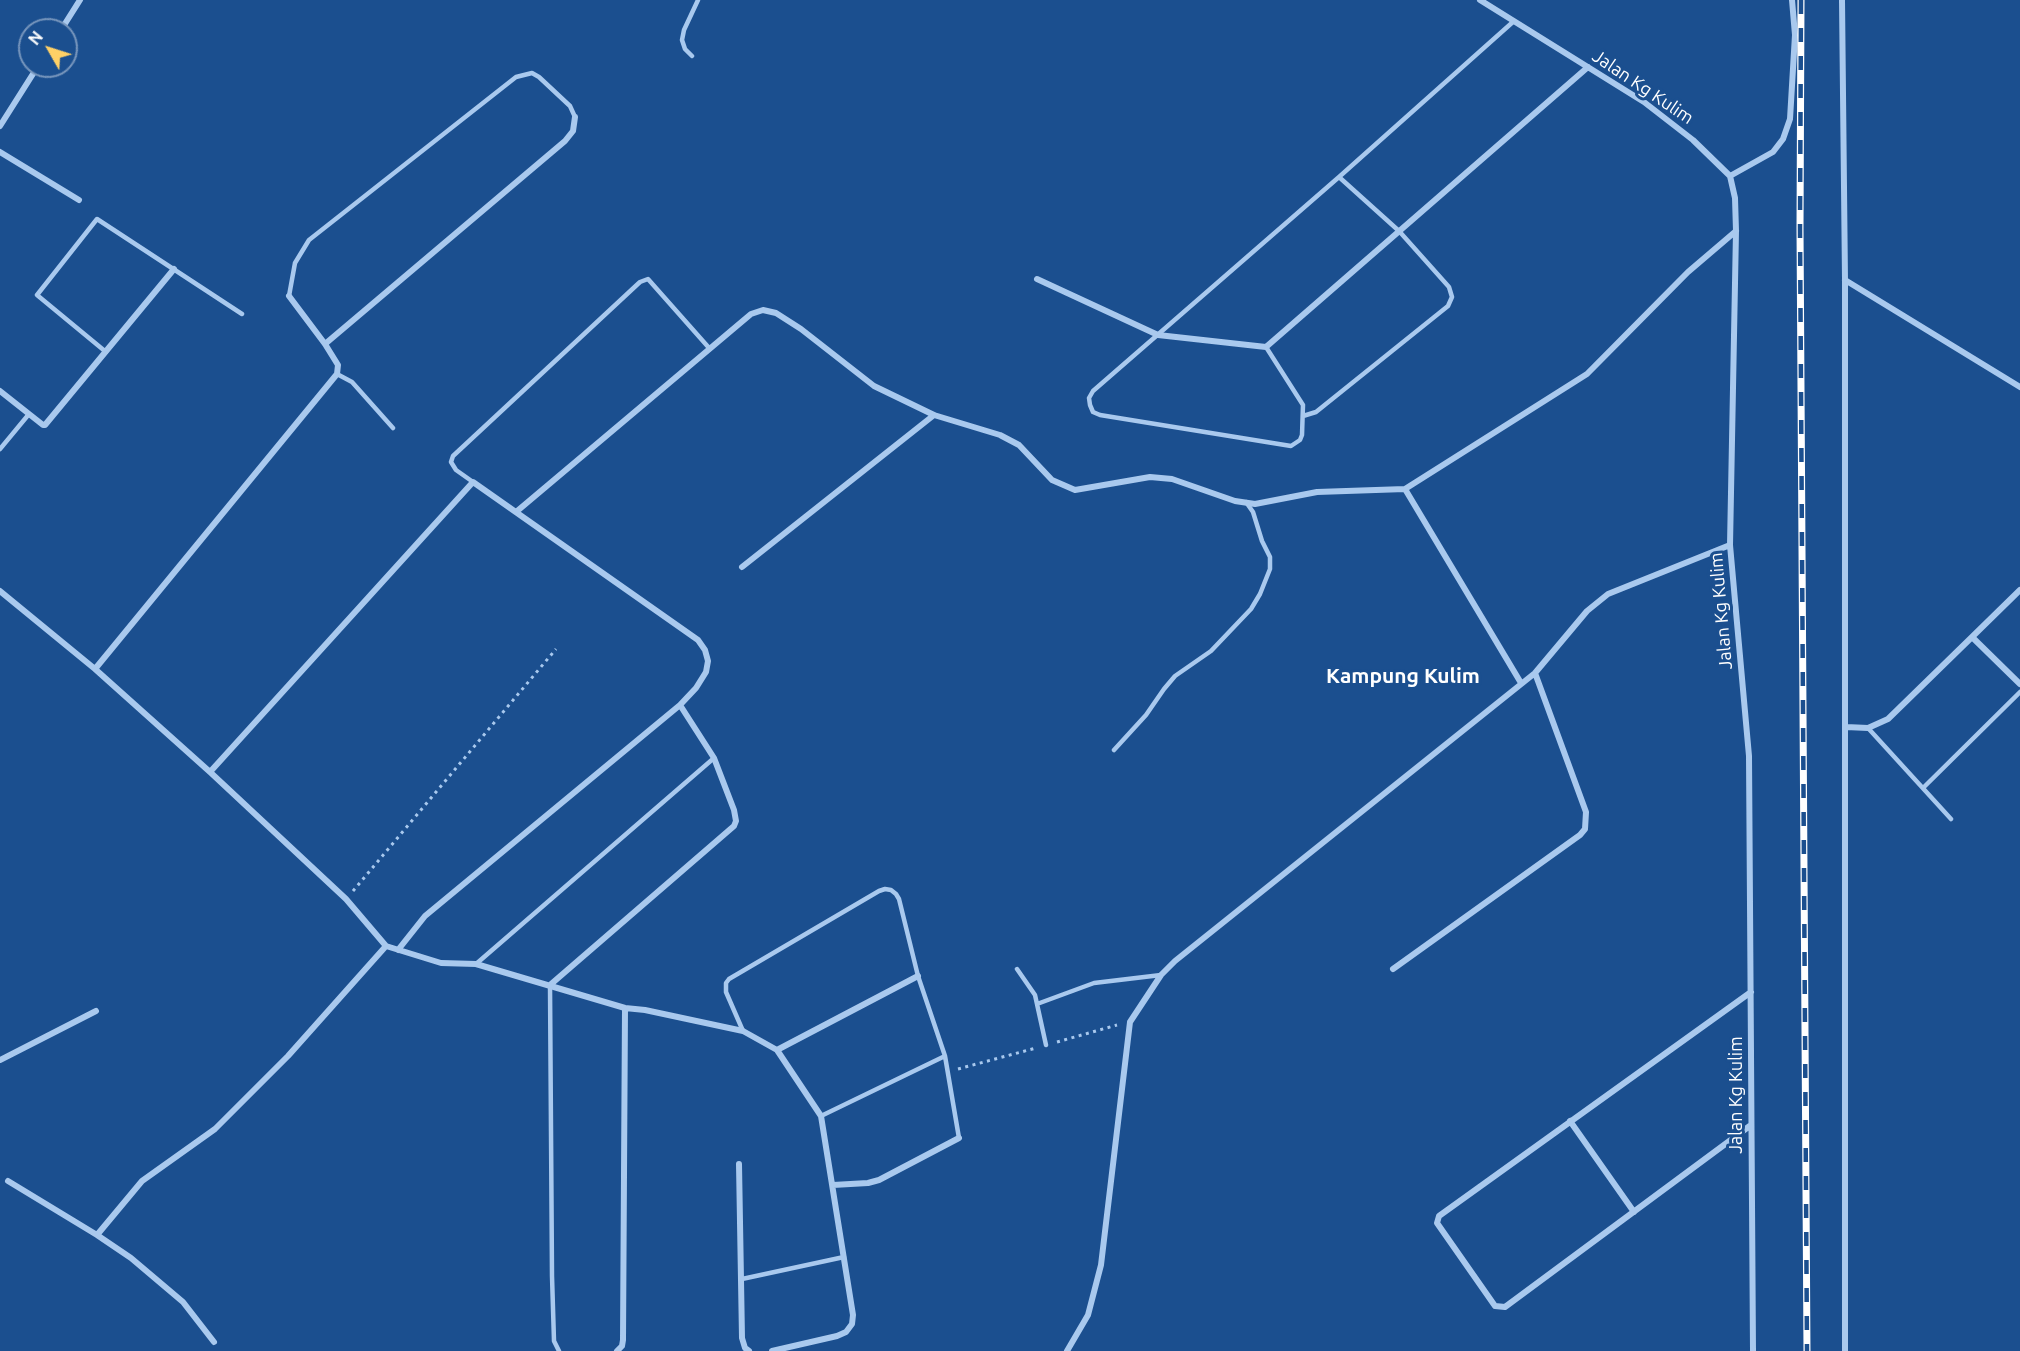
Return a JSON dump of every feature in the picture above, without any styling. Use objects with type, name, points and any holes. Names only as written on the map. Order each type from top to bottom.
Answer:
[{"type":"street","points":[[69,18],[80,0]]},
{"type":"street","name":"Jalan Kg Kulim","points":[[1480,0],[1652,108],[1693,140],[1730,176],[1735,198],[1730,545],[1749,756],[1753,1351]]},
{"type":"street","points":[[1730,176],[1773,152],[1783,139],[1791,109],[1795,35],[1792,0]]},
{"type":"street","points":[[1842,0],[1846,727],[1845,1351]]},
{"type":"street","points":[[1036,279],[1158,335],[1266,347],[1588,67]]},
{"type":"street","points":[[0,126],[30,78]]},
{"type":"street","points":[[325,344],[566,141],[573,131],[575,117]]},
{"type":"street","points":[[0,152],[79,200]]},
{"type":"street","points":[[516,512],[751,314],[763,310],[776,313],[801,329],[874,386],[934,415],[1000,435],[1019,445],[1052,480],[1075,490],[1150,477],[1172,479],[1235,501],[1256,504],[1317,492],[1405,489],[1587,374],[1688,273],[1736,231]]},
{"type":"street","points":[[0,391],[43,425],[45,424],[174,269]]},
{"type":"street","points":[[1845,280],[2020,387]]},
{"type":"street","points":[[95,669],[337,374],[338,365],[289,296]]},
{"type":"street","points":[[742,567],[934,415]]},
{"type":"street","points":[[210,772],[473,482],[698,640],[705,650],[708,661],[706,672],[696,688],[680,705],[425,916],[398,950]]},
{"type":"street","points":[[1405,489],[1521,683]]},
{"type":"street","points":[[1067,1351],[1088,1315],[1101,1265],[1130,1022],[1161,975],[1535,673],[1587,610],[1608,594],[1730,545]]},
{"type":"street","points":[[1846,727],[1868,728],[1888,719],[2020,590]]},
{"type":"street","points":[[0,591],[95,669],[210,772],[346,899],[386,946],[441,963],[476,964],[625,1008],[645,1010],[743,1031],[777,1050],[821,1116],[853,1315],[852,1324],[846,1332],[772,1351]]},
{"type":"street","points":[[1972,637],[2020,684]]},
{"type":"street","points":[[1394,969],[1580,835],[1585,829],[1586,813],[1535,673]]},
{"type":"street","points":[[550,985],[734,826],[736,821],[734,810],[714,758],[680,705]]},
{"type":"street","points":[[97,1235],[142,1181],[215,1129],[288,1056],[386,946]]},
{"type":"street","points":[[777,1050],[918,976]]},
{"type":"street","points":[[1750,992],[1439,1216],[1437,1223],[1495,1305],[1500,1307],[1510,1305],[1751,1125]]},
{"type":"street","points":[[617,1351],[622,1346],[623,1340],[625,1008]]},
{"type":"street","points":[[0,1060],[96,1011]]},
{"type":"street","points":[[1570,1121],[1634,1212]]},
{"type":"street","points":[[833,1185],[879,1180],[959,1138]]},
{"type":"street","points":[[740,1164],[742,1338],[749,1351]]},
{"type":"street","points":[[8,1181],[131,1258],[183,1302],[214,1342]]},
{"type":"lane","points":[[692,56],[685,49],[682,40],[684,30],[698,0]]},
{"type":"lane","points":[[1266,347],[1303,405],[1300,440],[1296,443],[1286,446],[1100,415],[1093,412],[1090,405],[1089,398],[1094,391],[1514,21]]},
{"type":"lane","points":[[289,296],[295,263],[309,240],[516,77],[532,73],[539,77],[570,106],[575,117]]},
{"type":"lane","points":[[1303,416],[1316,412],[1451,302],[1449,287],[1399,231],[1339,177]]},
{"type":"lane","points":[[106,352],[37,295],[95,220],[99,220],[242,314]]},
{"type":"lane","points":[[473,482],[456,470],[452,462],[453,456],[640,282],[648,279],[710,349]]},
{"type":"lane","points":[[337,374],[352,382],[393,428]]},
{"type":"lane","points":[[0,449],[29,414]]},
{"type":"lane","points":[[1114,750],[1146,715],[1175,676],[1211,651],[1251,609],[1260,594],[1270,569],[1270,558],[1253,512],[1246,502]]},
{"type":"lane","points":[[1923,788],[2020,692]]},
{"type":"lane","points":[[1868,728],[1951,819]]},
{"type":"lane","points":[[476,964],[714,758]]},
{"type":"lane","points":[[743,1031],[726,992],[729,979],[885,889],[896,894],[918,976],[945,1056],[959,1138]]},
{"type":"lane","points":[[1017,969],[1035,995],[1046,1046]]},
{"type":"lane","points":[[1037,1004],[1095,983],[1161,975]]},
{"type":"lane","points":[[550,985],[553,1308],[554,1341],[559,1351]]},
{"type":"lane","points":[[821,1116],[945,1056]]},
{"type":"lane","points":[[742,1279],[844,1257]]},
{"type":"path","points":[[346,899],[556,650]]},
{"type":"railway","points":[[1801,0],[1800,228],[1807,1351]]},
{"type":"district","name":"Kampung Kulim","points":[[1403,676]]}]
